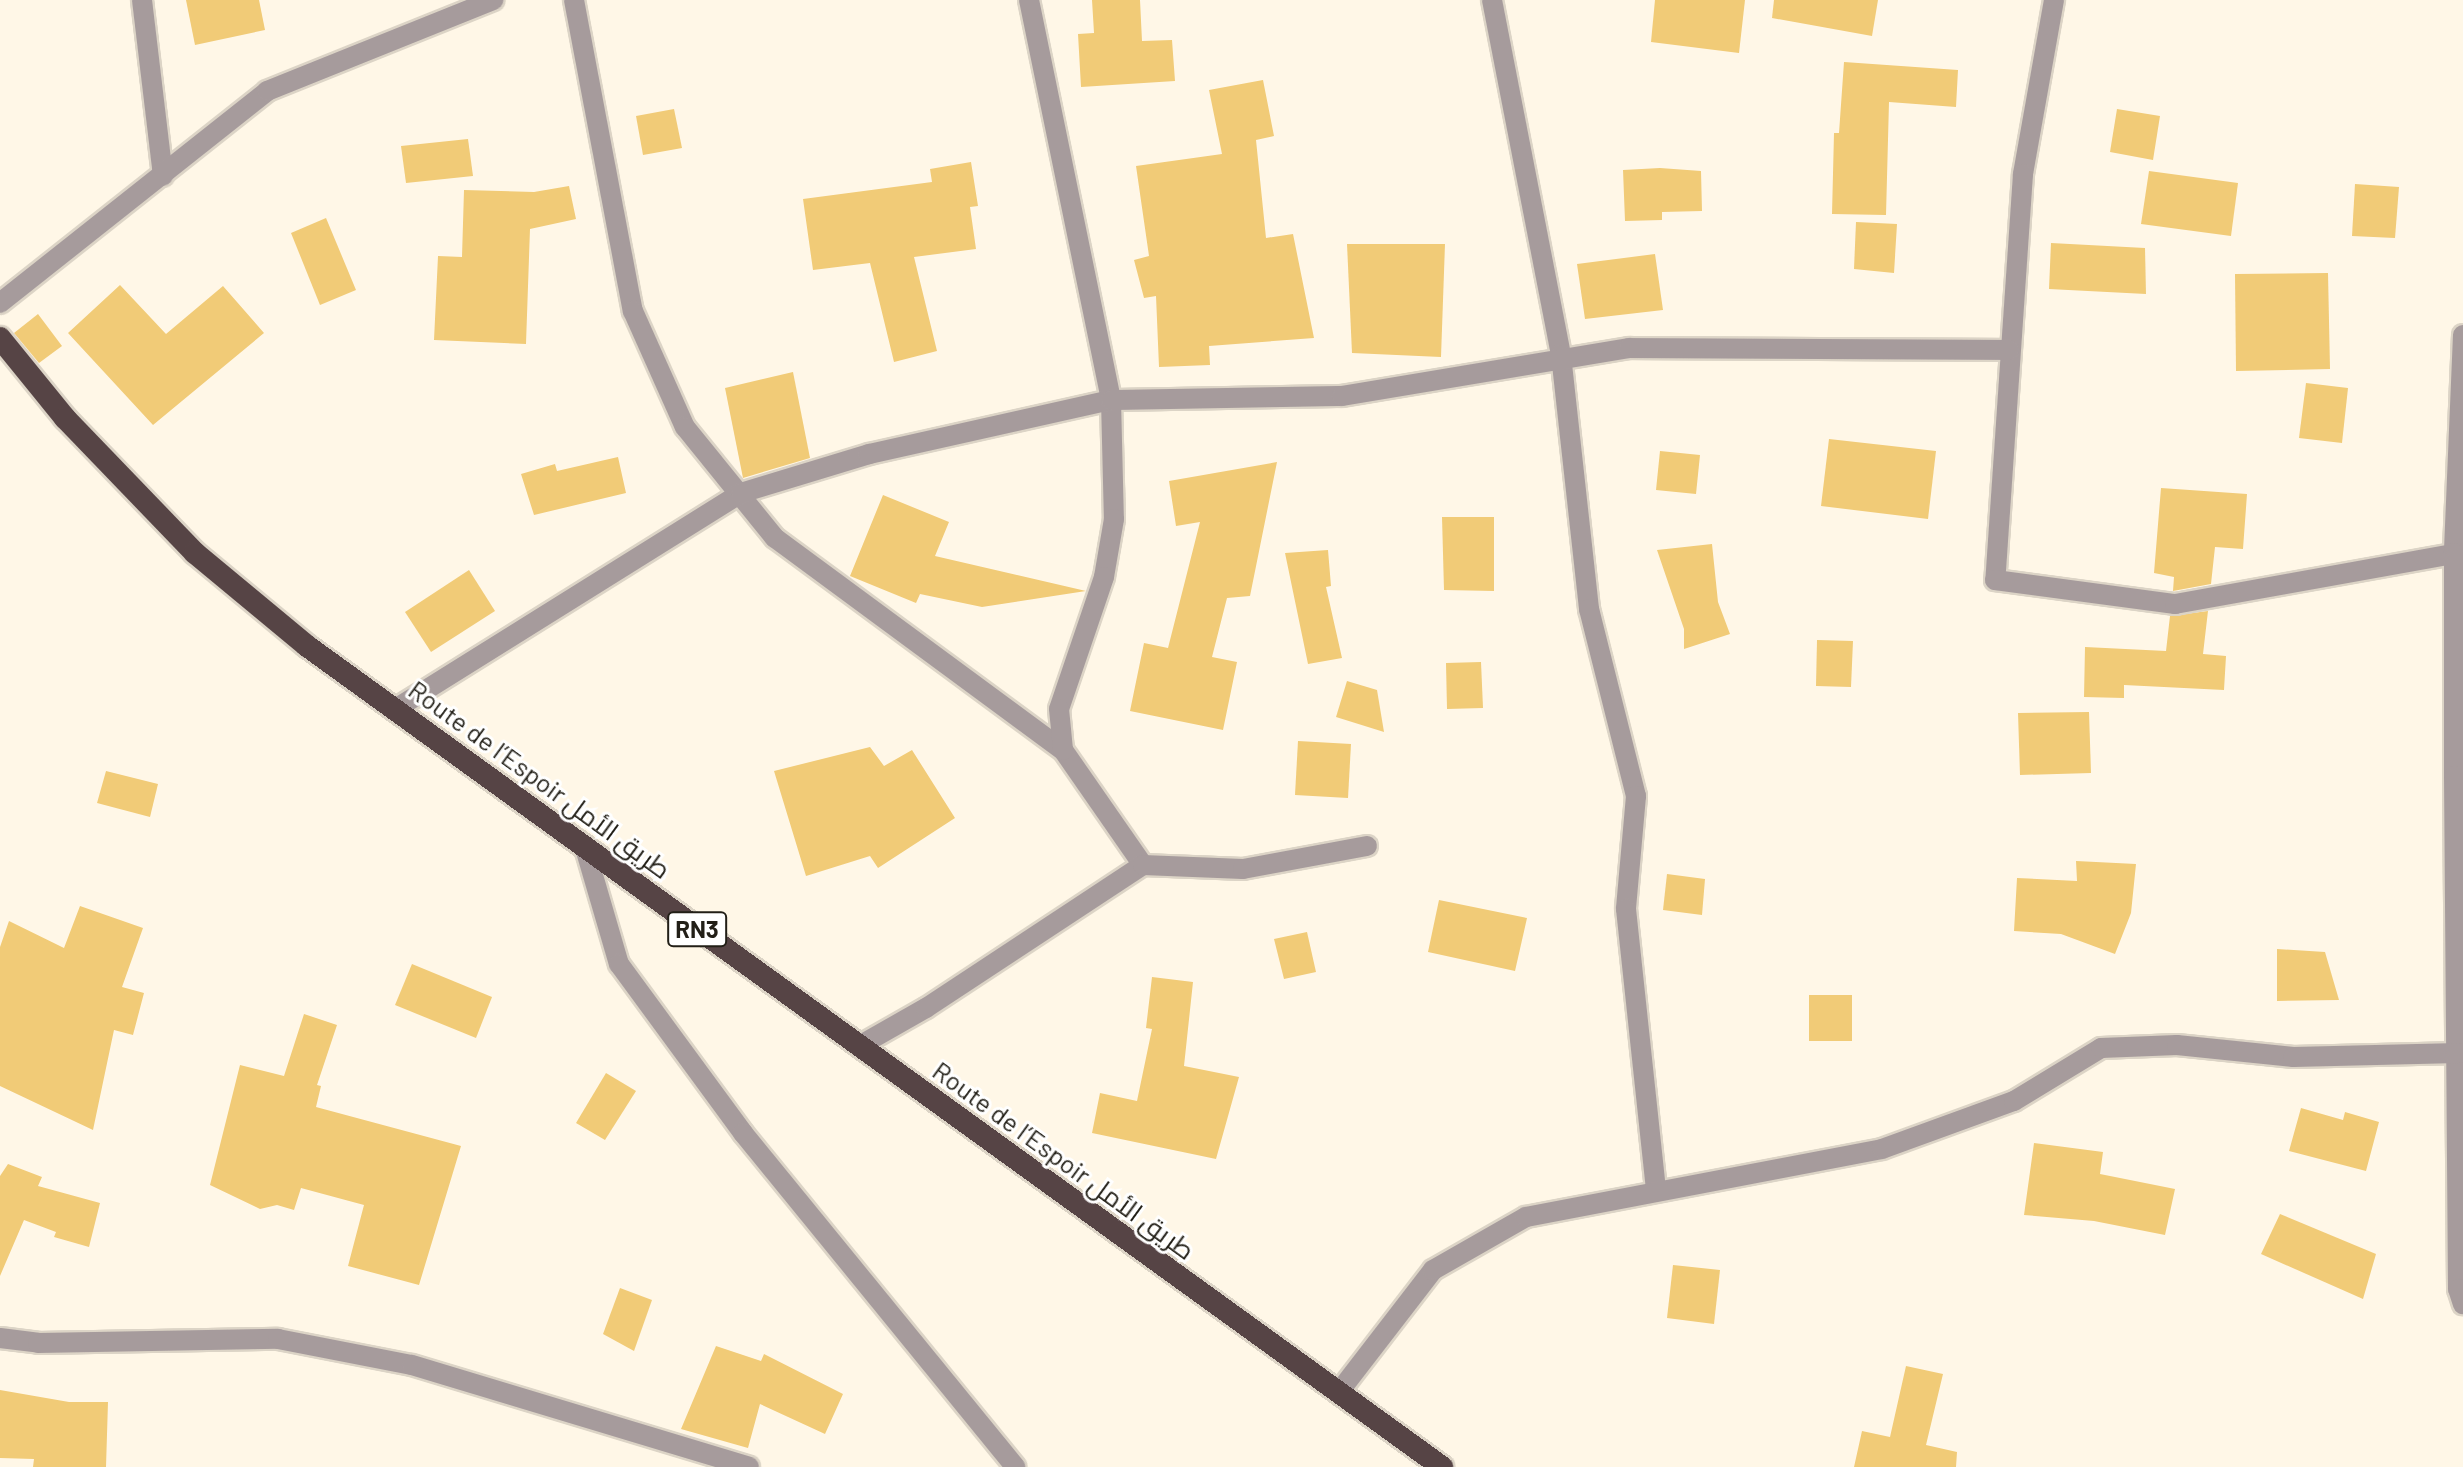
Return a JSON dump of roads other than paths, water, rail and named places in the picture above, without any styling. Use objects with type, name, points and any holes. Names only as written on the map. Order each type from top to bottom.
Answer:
[{"type":"highway","name":"Route de l’Espoir طريق الأمل","points":[[0,338],[65,418],[195,553],[307,646],[397,708],[585,848],[1442,1467]]},
{"type":"street","points":[[142,0],[163,176]]},
{"type":"street","points":[[0,303],[267,91],[493,0]]},
{"type":"street","points":[[574,0],[633,311],[685,427],[775,538],[1063,750],[1143,865]]},
{"type":"street","points":[[1029,0],[1111,400],[1114,519],[1104,577],[1059,709],[1063,750]]},
{"type":"street","points":[[1492,0],[1561,355],[1589,609],[1636,796],[1626,909],[1656,1191]]},
{"type":"street","points":[[2054,0],[2023,174],[1995,580],[2175,604],[2459,553]]},
{"type":"street","points":[[2463,335],[2459,553],[2458,1289],[2463,1304]]},
{"type":"street","points":[[397,708],[741,493],[869,454],[1111,400],[1342,396],[1561,355],[1660,347],[2009,350]]},
{"type":"street","points":[[859,1046],[926,1008],[1143,865],[1243,869],[1367,846]]},
{"type":"street","points":[[585,848],[619,964],[743,1133],[1015,1467]]},
{"type":"street","points":[[1339,1392],[1433,1270],[1526,1217],[1882,1149],[2014,1101],[2101,1048],[2177,1045],[2293,1057],[2459,1053]]},
{"type":"street","points":[[0,1338],[38,1343],[278,1339],[412,1365],[749,1467]]}]
